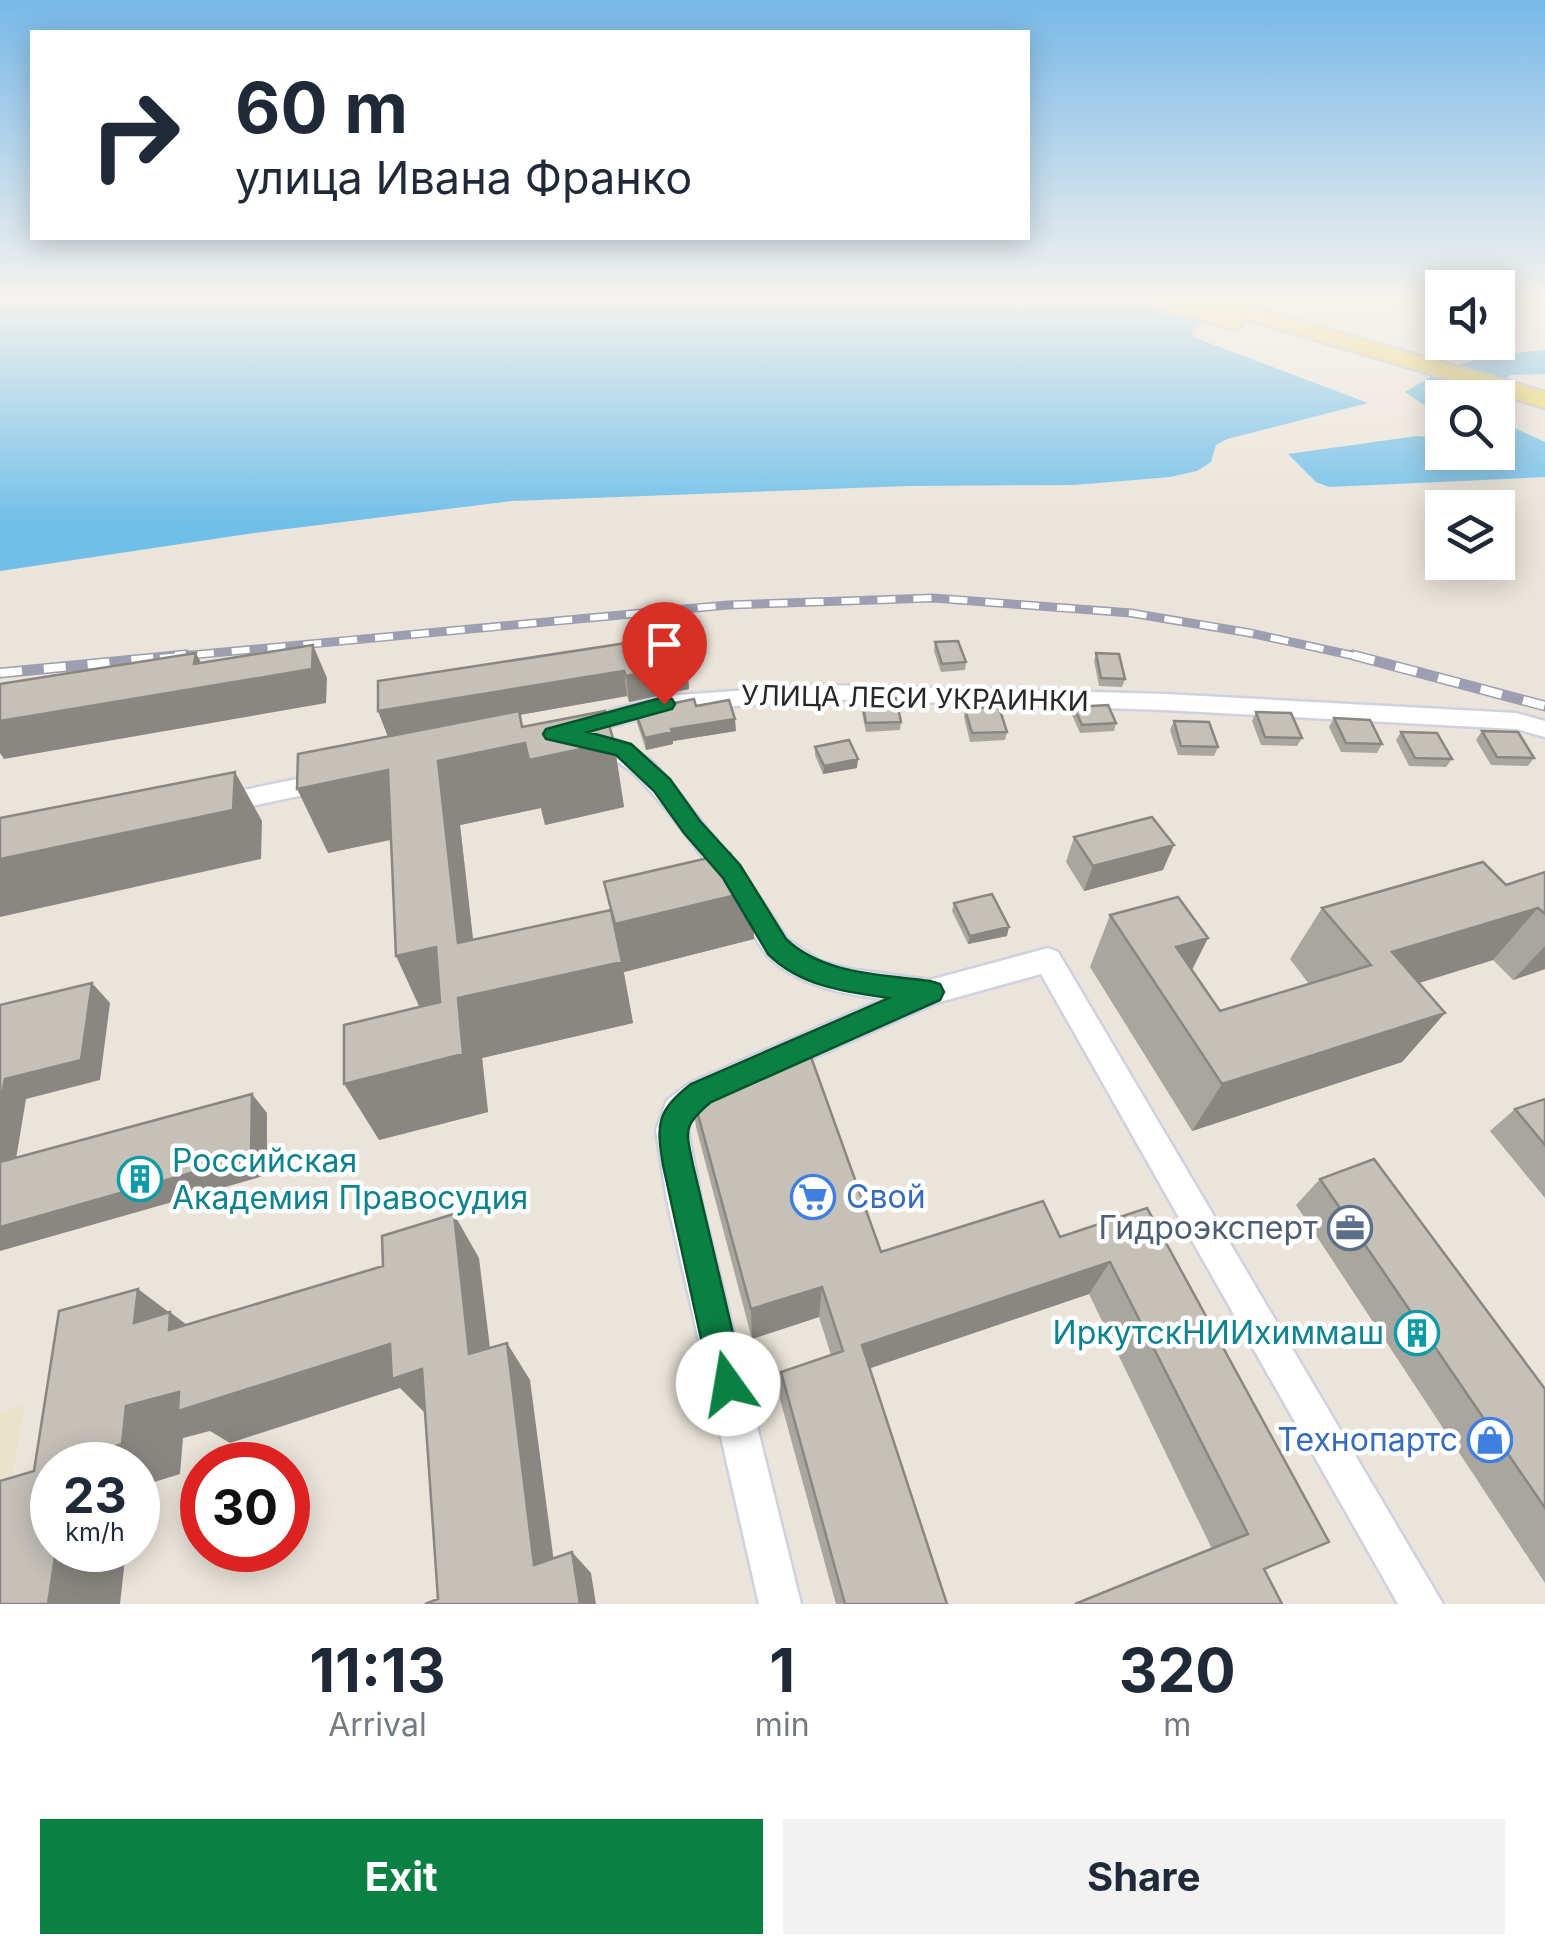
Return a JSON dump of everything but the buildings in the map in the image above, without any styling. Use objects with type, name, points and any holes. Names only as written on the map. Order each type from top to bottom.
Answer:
[{"type":"main road","points":[[1466,377],[1545,400]]},
{"type":"main road","points":[[1515,407],[1545,416]]},
{"type":"street","name":"УЛИЦА ЛЕСИ УКРАИНКИ","points":[[930,992],[808,970],[787,956],[731,872],[662,785],[624,750],[601,741],[554,734],[664,704],[819,692],[1516,721],[1545,730]]},
{"type":"street","points":[[204,807],[352,777]]},
{"type":"street","points":[[780,1604],[684,1200],[672,1130],[678,1111],[701,1093],[930,992],[1048,960],[1422,1604]]},
{"type":"shaded area","points":[[25,1405],[0,1546],[0,1412]]},
{"type":"water","points":[[0,377],[1299,377],[1368,403],[1227,439],[1216,445],[1211,462],[1197,471],[1170,477],[1074,485],[907,486],[512,501],[254,533],[0,571]]},
{"type":"water","points":[[1432,377],[1508,377],[1505,380],[1426,380]]},
{"type":"water","points":[[1425,381],[1425,406],[1405,392]]},
{"type":"water","points":[[1515,429],[1545,442],[1545,477],[1329,487],[1316,482],[1288,454],[1417,436],[1425,437],[1425,470],[1515,470]]},
{"type":"railway","points":[[160,658],[728,605],[933,598],[1131,613],[1364,658]]},
{"type":"railway","points":[[0,673],[186,655]]},
{"type":"railway","points":[[1353,655],[1545,706]]},
{"type":"place","name":"Российская Академия Правосудия","points":[[140,1179]]},
{"type":"place","name":"Свой","points":[[813,1197]]},
{"type":"place","name":"Гидроэксперт","points":[[1350,1228]]},
{"type":"place","name":"ИркутскНИИхиммаш","points":[[1417,1333]]},
{"type":"place","name":"Технопартс","points":[[1490,1440]]},
{"type":"route","points":[[664,704],[554,734],[601,741],[624,750],[662,785],[751,899],[777,946],[787,956],[808,970],[857,982],[930,992],[786,1058],[730,1079],[701,1093],[678,1111],[672,1130],[684,1200],[728,1384]]}]
